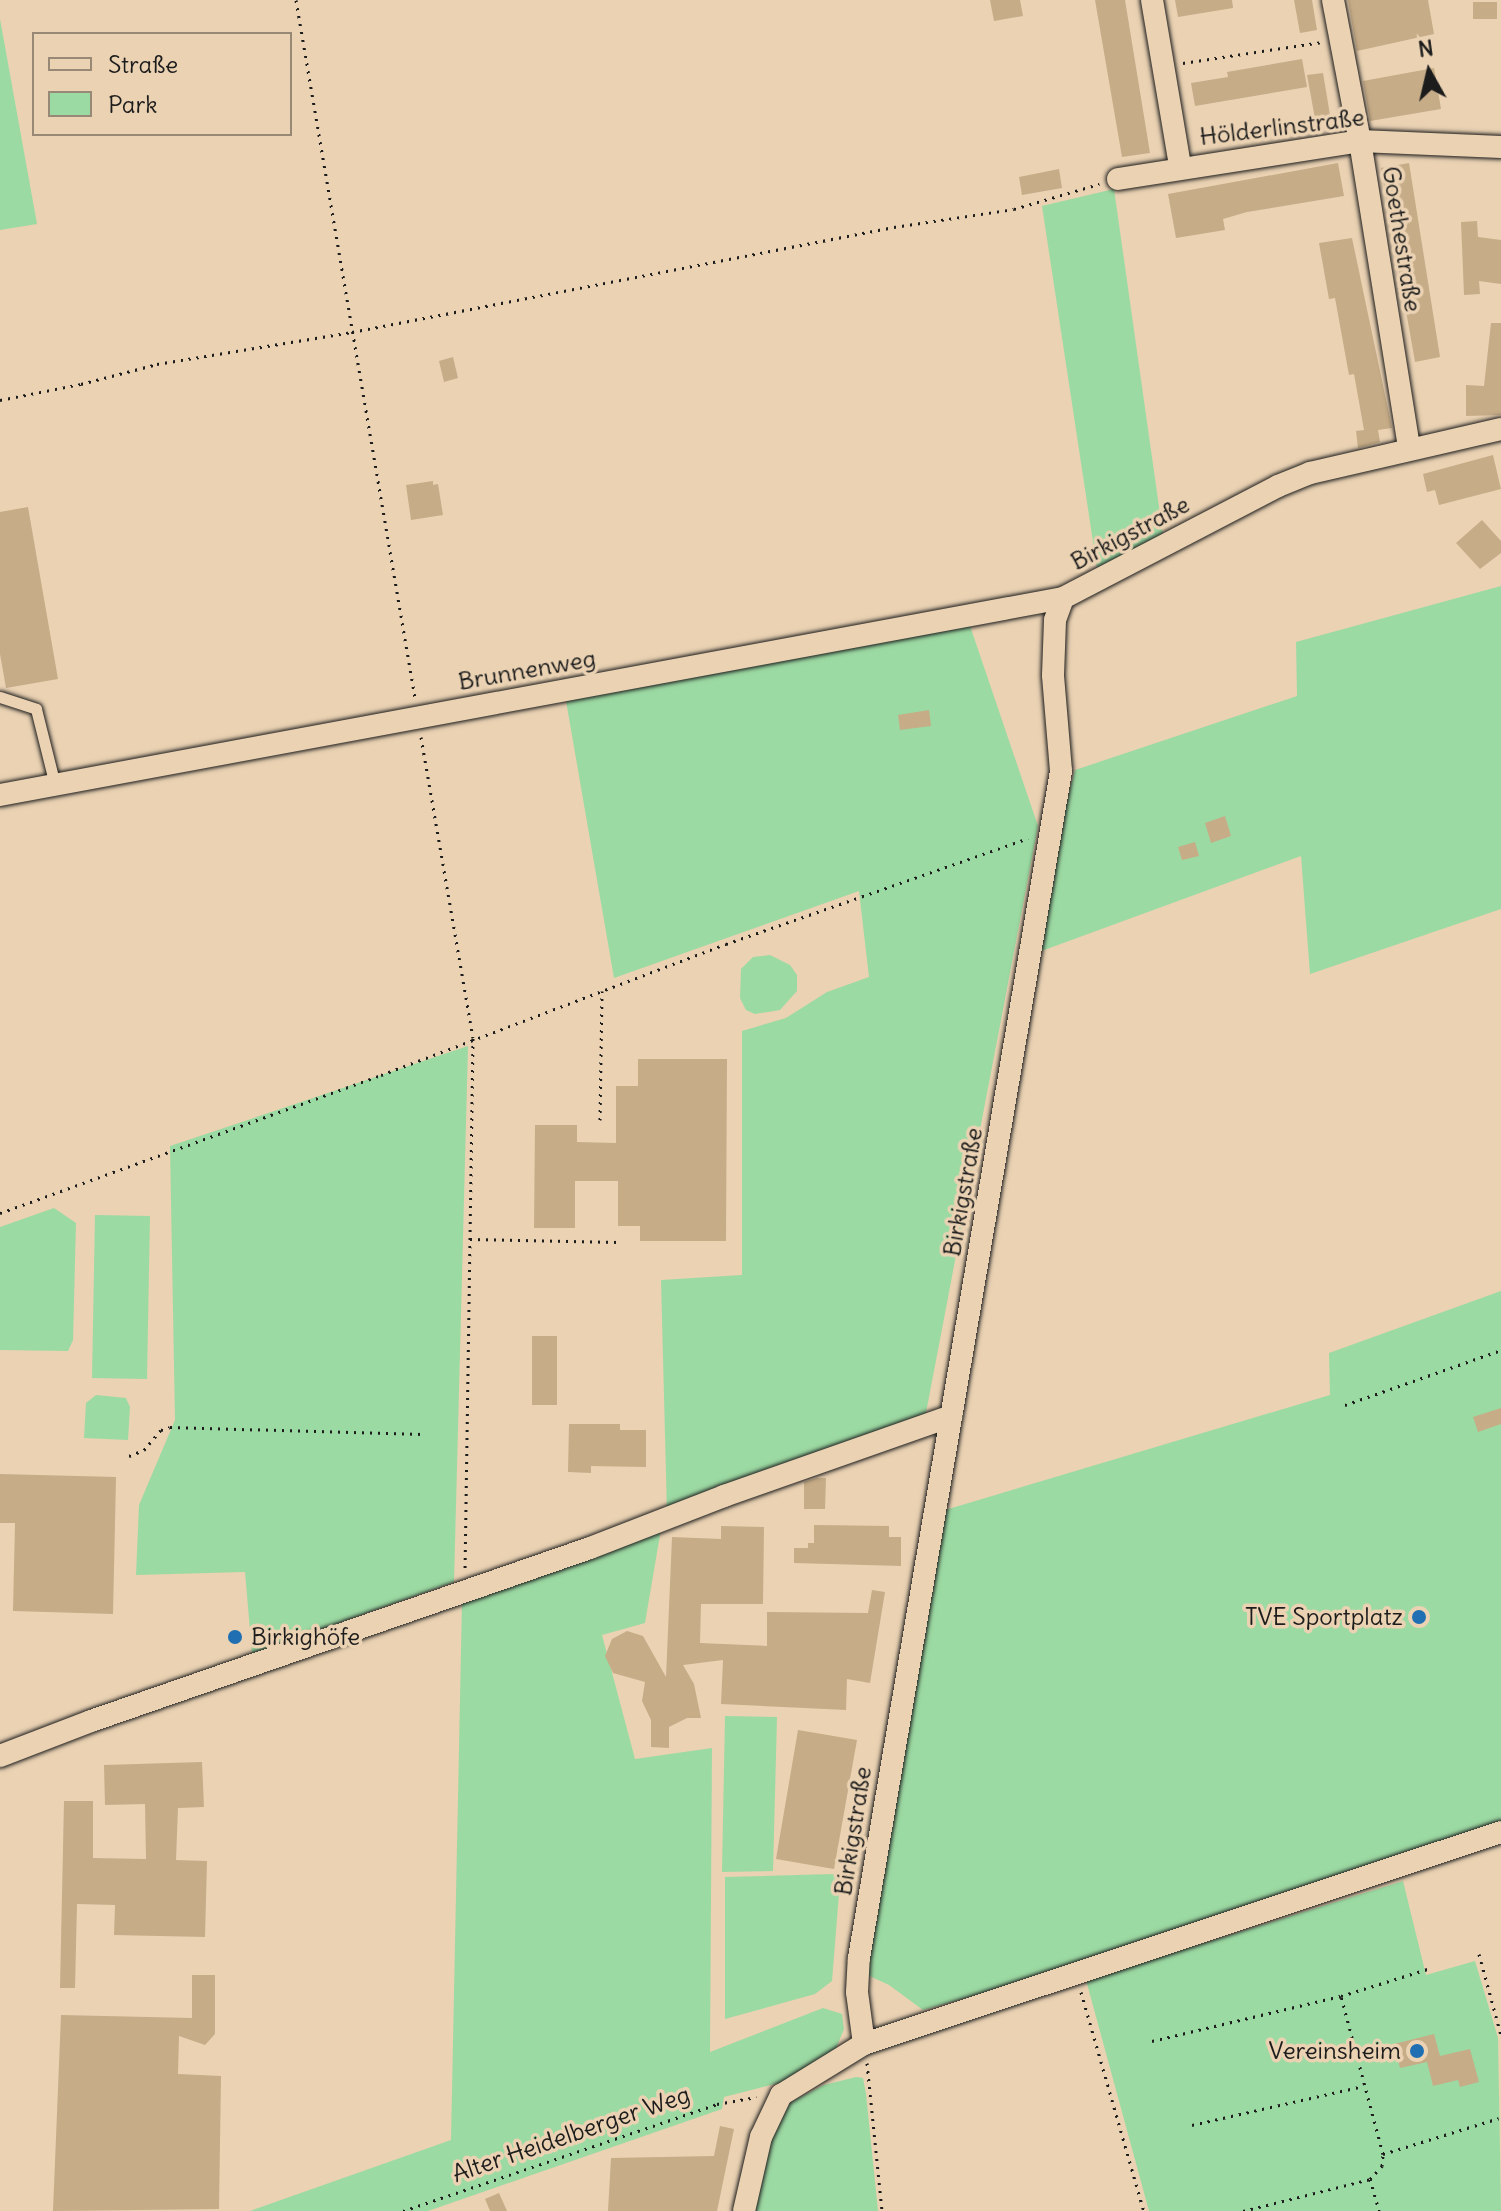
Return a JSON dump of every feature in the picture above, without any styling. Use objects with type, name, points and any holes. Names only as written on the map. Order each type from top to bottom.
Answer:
[{"type":"street","points":[[1152,0],[1180,166]]},
{"type":"street","name":"Goethestraße","points":[[1333,0],[1360,141],[1409,448]]},
{"type":"street","name":"Hölderlinstraße","points":[[1118,179],[1180,166],[1360,141],[1501,147]]},
{"type":"street","name":"Birkigstraße","points":[[864,2044],[857,1992],[859,1958],[1061,771],[1053,675],[1055,620],[1063,598],[1278,486],[1310,473],[1501,429]]},
{"type":"street","name":"Brunnenweg","points":[[0,795],[1063,598]]},
{"type":"street","points":[[0,1756],[465,1589],[590,1548],[951,1416]]},
{"type":"street","points":[[744,2211],[761,2137],[781,2095],[864,2044],[1074,1977],[1501,1832]]},
{"type":"lane","points":[[0,697],[36,709],[55,785]]},
{"type":"path","points":[[296,0],[473,1038],[465,1589]]},
{"type":"path","points":[[1163,66],[1340,39]]},
{"type":"path","points":[[0,400],[81,384],[157,364],[352,332],[756,253],[1014,209],[1118,179]]},
{"type":"path","points":[[0,1213],[602,990],[1051,831]]},
{"type":"path","points":[[600,1120],[602,990]]},
{"type":"path","points":[[470,1239],[618,1242]]},
{"type":"path","points":[[1345,1405],[1501,1350]]},
{"type":"path","points":[[129,1456],[144,1450],[161,1430],[170,1427],[423,1434]]},
{"type":"path","points":[[1479,1954],[1501,2035]]},
{"type":"path","points":[[1152,2041],[1341,1996],[1431,1968]]},
{"type":"path","points":[[1074,1977],[1086,2003],[1144,2211]]},
{"type":"path","points":[[1243,2211],[1370,2179],[1382,2166],[1383,2154],[1341,1996]]},
{"type":"path","points":[[864,2044],[882,2211]]},
{"type":"path","points":[[1192,2125],[1364,2086]]},
{"type":"path","name":"Alter Heidelberger Weg","points":[[403,2211],[703,2108],[753,2097]]},
{"type":"path","points":[[1383,2154],[1499,2118]]},
{"type":"path","points":[[1370,2179],[1379,2211]]},
{"type":"green space","points":[[0,19],[37,224],[0,230]]},
{"type":"green space","points":[[1114,189],[1163,535],[1097,568],[1042,206]]},
{"type":"green space","points":[[1501,586],[1501,909],[1310,974],[1301,856],[1036,953],[1062,818],[1075,770],[1297,696],[1296,642]]},
{"type":"green space","points":[[968,620],[1038,826],[925,1418],[667,1513],[661,1280],[742,1275],[742,1031],[786,1018],[827,992],[869,977],[859,891],[614,978],[565,695]]},
{"type":"green space","points":[[770,955],[790,965],[797,975],[797,991],[780,1010],[755,1014],[746,1010],[740,998],[741,969],[753,957]]},
{"type":"green space","points":[[468,1046],[454,1582],[252,1654],[245,1572],[136,1575],[139,1505],[175,1420],[170,1146]]},
{"type":"green space","points":[[54,1208],[76,1223],[73,1340],[68,1351],[0,1350],[0,1227]]},
{"type":"green space","points":[[95,1215],[150,1216],[147,1379],[92,1378]]},
{"type":"green space","points":[[1501,1291],[1501,1825],[1086,1964],[923,2010],[889,1985],[863,1973],[945,1510],[1330,1395],[1329,1353]]},
{"type":"green space","points":[[96,1395],[126,1398],[130,1407],[128,1440],[84,1438],[86,1403]]},
{"type":"green space","points":[[661,1529],[645,1623],[602,1635],[635,1759],[712,1748],[710,2052],[823,2008],[842,2014],[844,2029],[835,2051],[786,2081],[724,2097],[722,2109],[428,2211],[250,2211],[451,2140],[462,1601]]},
{"type":"green space","points":[[725,1716],[777,1717],[773,1871],[722,1872]]},
{"type":"green space","points":[[833,1874],[840,1881],[832,1981],[815,1994],[725,2019],[725,1877]]},
{"type":"green space","points":[[1403,1881],[1426,1975],[1475,1961],[1498,2038],[1501,2211],[1149,2211],[1086,1980]]},
{"type":"green space","points":[[863,2078],[866,2094],[878,2211],[753,2211],[773,2128],[791,2102],[824,2085]]},
{"type":"building","points":[[990,0],[1020,0],[1023,16],[994,21]]},
{"type":"building","points":[[1095,0],[1125,0],[1150,153],[1122,157]]},
{"type":"building","points":[[1175,0],[1232,0],[1233,8],[1178,17]]},
{"type":"building","points":[[1294,0],[1312,0],[1317,30],[1300,33]]},
{"type":"building","points":[[1348,0],[1428,0],[1434,34],[1357,51]]},
{"type":"building","points":[[1473,2],[1497,2],[1497,19],[1473,19]]},
{"type":"building","points":[[1302,59],[1307,87],[1195,106],[1191,83],[1228,77],[1227,72]]},
{"type":"building","points":[[1434,68],[1441,109],[1370,121],[1363,81]]},
{"type":"building","points":[[1323,73],[1331,121],[1316,124],[1307,75]]},
{"type":"building","points":[[1338,163],[1344,196],[1247,212],[1223,219],[1225,230],[1176,238],[1168,194]]},
{"type":"building","points":[[1409,163],[1440,357],[1415,362],[1381,168]]},
{"type":"building","points":[[1059,169],[1062,188],[1022,195],[1019,177]]},
{"type":"building","points":[[1477,221],[1478,237],[1501,240],[1501,284],[1479,281],[1480,294],[1464,295],[1461,222]]},
{"type":"building","points":[[1352,238],[1392,428],[1378,430],[1380,442],[1358,448],[1356,431],[1364,430],[1354,374],[1349,375],[1335,298],[1329,299],[1319,243]]},
{"type":"building","points":[[1491,323],[1501,323],[1501,415],[1466,416],[1466,385],[1484,386]]},
{"type":"building","points":[[453,357],[458,378],[444,382],[439,361]]},
{"type":"building","points":[[1493,455],[1501,489],[1439,505],[1435,490],[1427,492],[1423,474]]},
{"type":"building","points":[[433,481],[433,485],[438,484],[443,515],[411,520],[406,485]]},
{"type":"building","points":[[28,507],[58,679],[6,688],[0,654],[0,512]]},
{"type":"building","points":[[1482,520],[1501,541],[1501,553],[1480,569],[1456,543]]},
{"type":"building","points":[[929,710],[931,726],[900,730],[898,715]]},
{"type":"building","points":[[1225,816],[1231,836],[1211,843],[1205,823]]},
{"type":"building","points":[[1195,842],[1199,856],[1182,860],[1178,847]]},
{"type":"building","points":[[638,1059],[727,1059],[726,1241],[640,1241],[640,1226],[618,1226],[618,1181],[575,1181],[575,1228],[534,1228],[535,1125],[577,1125],[577,1142],[616,1143],[616,1086],[638,1086]]},
{"type":"building","points":[[532,1336],[557,1336],[557,1405],[532,1405]]},
{"type":"building","points":[[1501,1408],[1501,1424],[1478,1432],[1473,1417]]},
{"type":"building","points":[[569,1424],[620,1424],[620,1430],[646,1430],[646,1467],[591,1466],[591,1473],[568,1472]]},
{"type":"building","points":[[0,1474],[116,1477],[113,1614],[13,1611],[15,1523],[0,1523]]},
{"type":"building","points":[[826,1478],[825,1509],[804,1509],[804,1482]]},
{"type":"building","points":[[814,1525],[889,1526],[889,1537],[901,1537],[901,1566],[794,1563],[794,1548],[808,1548],[808,1543],[814,1543]]},
{"type":"building","points":[[721,1526],[764,1527],[763,1604],[701,1604],[700,1643],[767,1646],[767,1612],[868,1613],[872,1590],[885,1592],[870,1683],[847,1679],[846,1710],[721,1704],[723,1660],[683,1665],[694,1684],[701,1718],[687,1718],[669,1727],[669,1748],[651,1747],[651,1720],[642,1701],[645,1682],[613,1673],[605,1656],[612,1639],[627,1631],[643,1636],[666,1677],[672,1537],[721,1539]]},
{"type":"building","points":[[798,1730],[857,1740],[834,1869],[776,1859]]},
{"type":"building","points":[[202,1762],[204,1807],[178,1808],[176,1860],[207,1861],[205,1937],[114,1935],[115,1905],[77,1904],[75,1988],[60,1988],[64,1801],[93,1801],[93,1858],[146,1859],[145,1804],[105,1805],[104,1765]]},
{"type":"building","points":[[192,1975],[215,1975],[215,2034],[205,2045],[179,2036],[178,2074],[221,2076],[219,2209],[53,2211],[61,2015],[192,2018]]},
{"type":"building","points":[[1434,2034],[1440,2056],[1470,2049],[1479,2082],[1460,2087],[1458,2080],[1433,2086],[1427,2062],[1400,2068],[1394,2044]]},
{"type":"building","points":[[720,2126],[734,2129],[717,2211],[608,2211],[611,2158],[714,2156]]},
{"type":"building","points":[[499,2193],[507,2211],[490,2211],[485,2199]]},
{"type":"place","name":"TVE Sportplatz","points":[[1419,1617]]},
{"type":"place","name":"Birkighöfe","points":[[235,1637]]},
{"type":"place","name":"Vereinsheim","points":[[1417,2051]]}]
